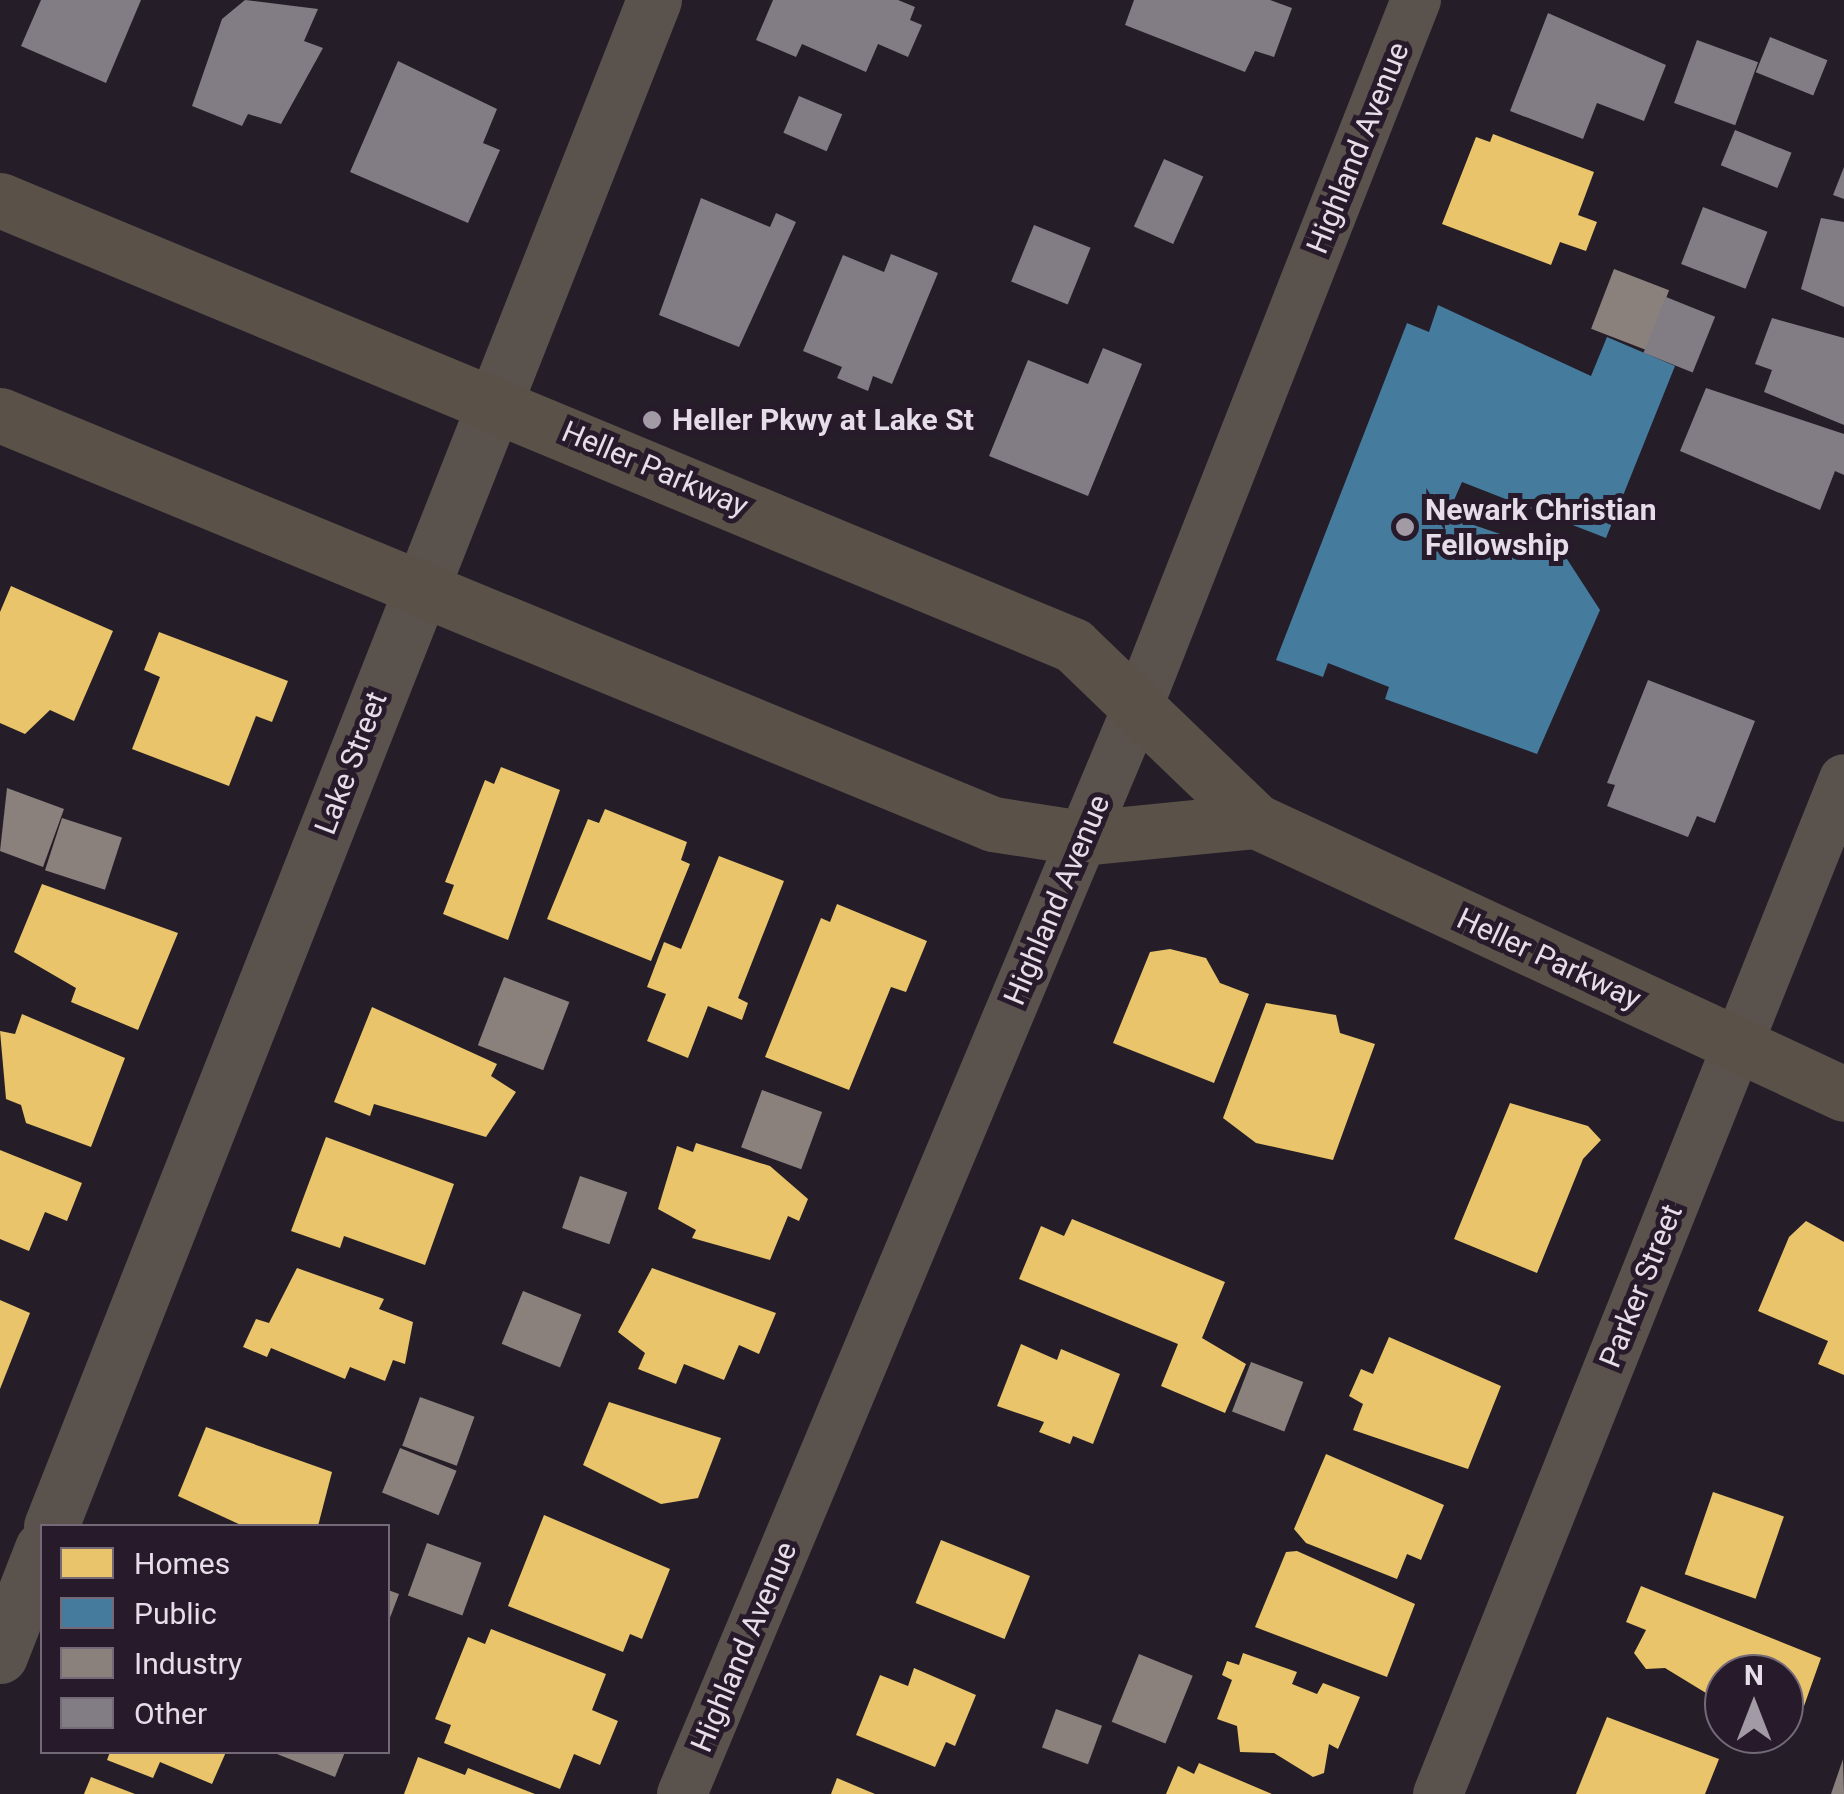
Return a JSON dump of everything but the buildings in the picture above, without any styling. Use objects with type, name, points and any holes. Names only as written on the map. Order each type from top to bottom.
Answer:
[{"type":"main road","name":"Heller Parkway","points":[[0,200],[1073,645],[1256,821],[1844,1094]]},
{"type":"main road","points":[[0,415],[422,584],[993,824],[1082,838],[1256,821]]},
{"type":"street","name":"Lake Street","points":[[52,1524],[654,0]]},
{"type":"street","name":"Highland Avenue","points":[[682,1794],[1138,706],[1416,0]]},
{"type":"street","name":"Parker Street","points":[[1438,1794],[1844,778]]},
{"type":"street","points":[[0,1656],[40,1553]]},
{"type":"place","name":"Heller Pkwy at Lake St","points":[[652,420]]},
{"type":"place","name":"Newark Christian Fellowship","points":[[1405,527]]}]
